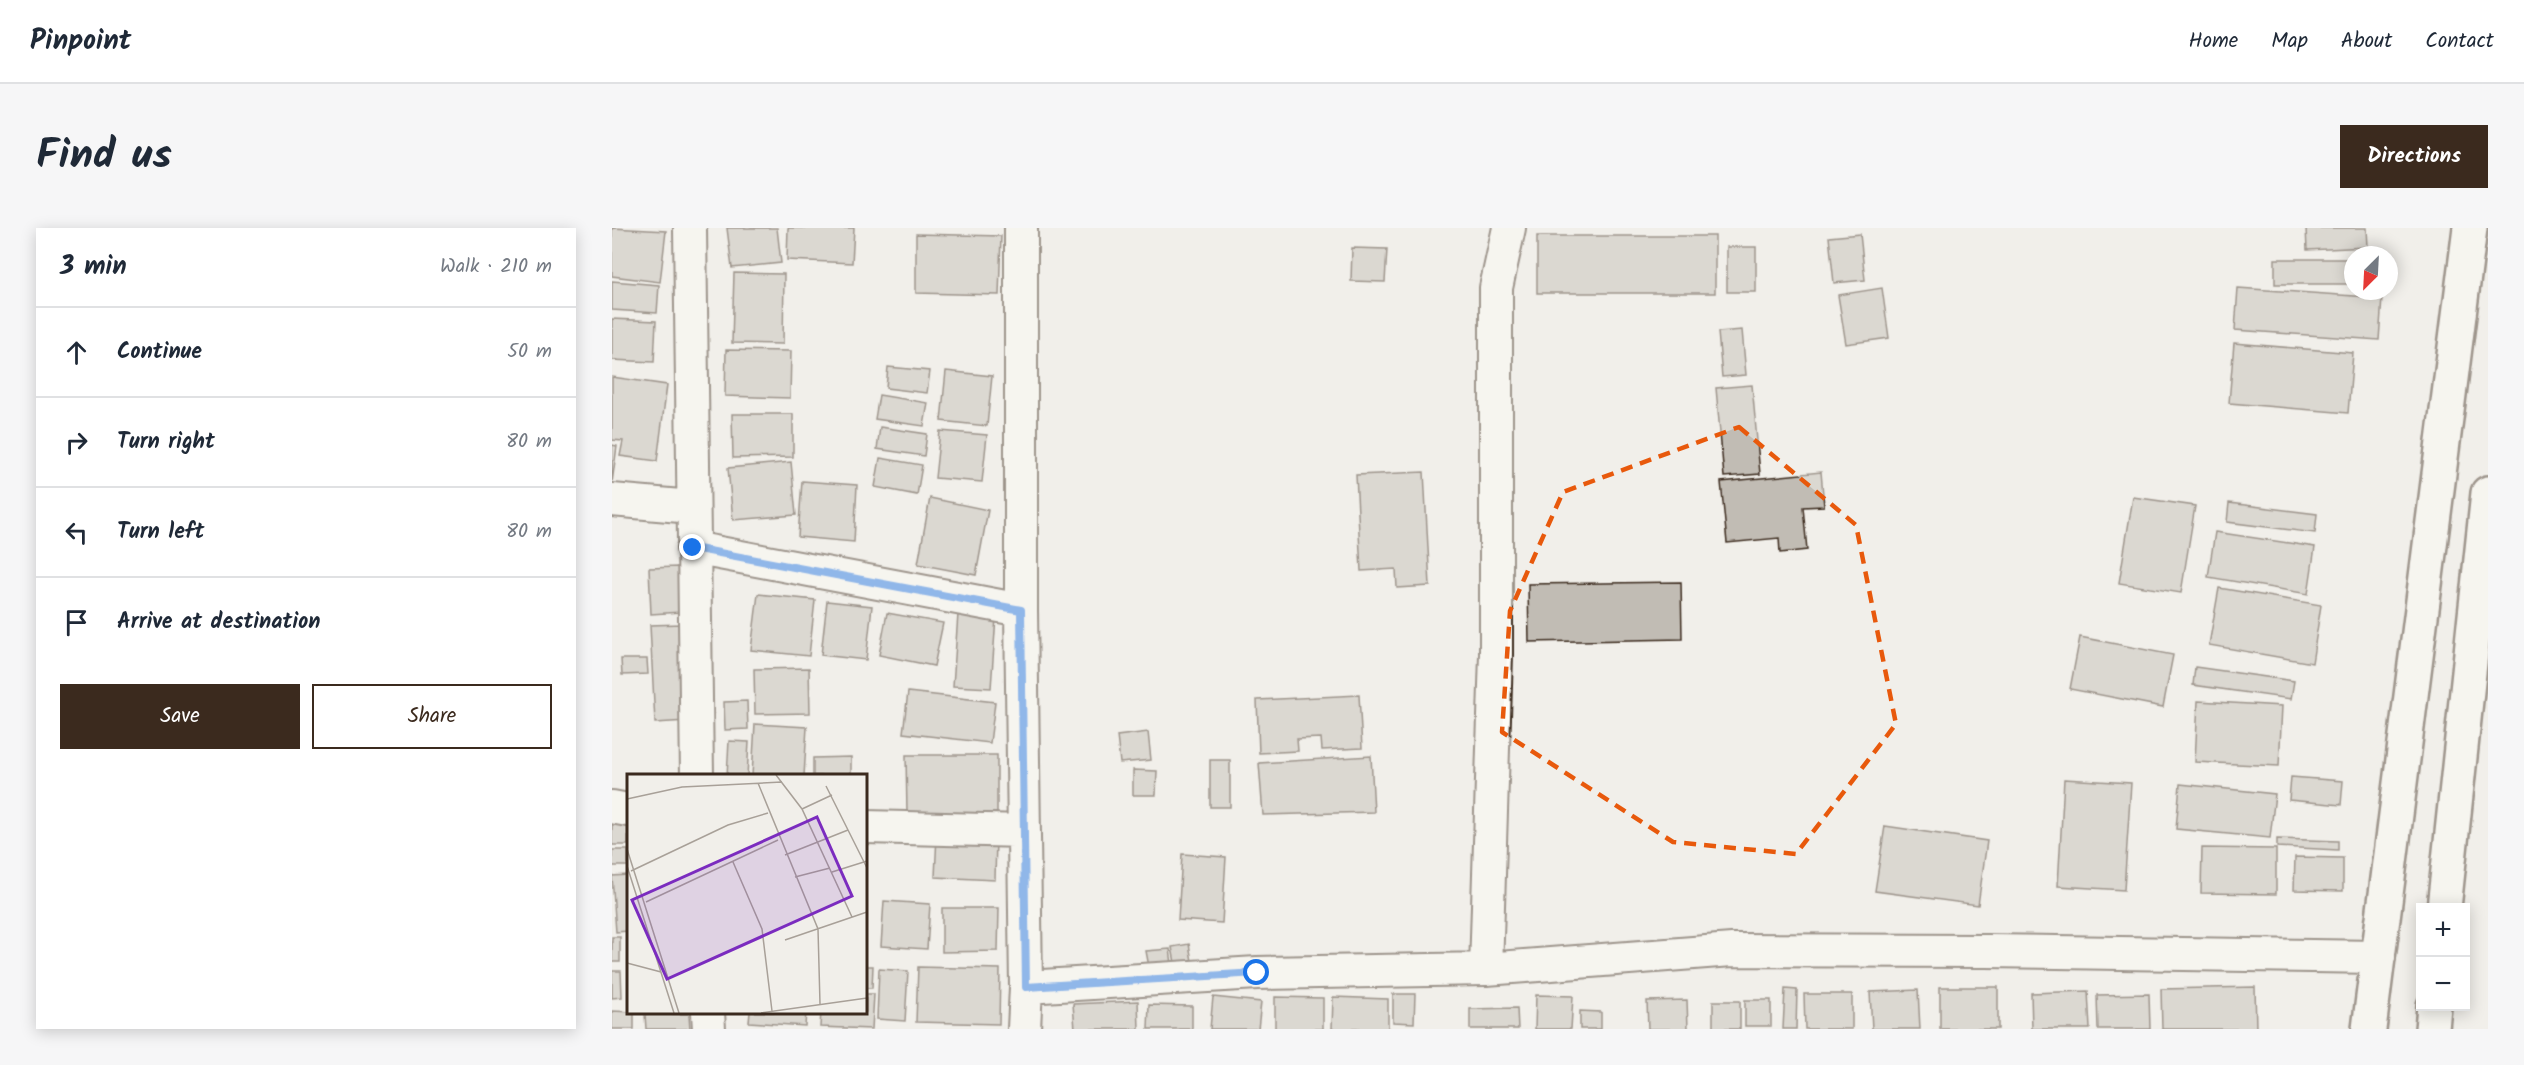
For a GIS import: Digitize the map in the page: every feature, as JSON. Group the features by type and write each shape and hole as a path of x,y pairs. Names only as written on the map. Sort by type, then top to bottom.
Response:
{"main road":[{"path":"2369,1029 2470,228"},
{"path":"2445,903 2488,493"},
{"path":"2432,1029 2434,1011"}],"street":[{"path":"690,228 697,774"},
{"path":"1021,228 1021,610 1026,987 1024,1029"},
{"path":"1486,969 1496,654 1496,288 1509,228"},
{"path":"612,501 693,507"},
{"path":"693,548 1021,610"},
{"path":"612,807 627,810"},
{"path":"867,827 1024,831"},
{"path":"1026,987 1257,973 1486,969 1732,950 2379,957"},
{"path":"708,1014 709,1029"}],"highlighted area":[{"path":"1739,427 1856,525 1896,724 1796,854 1673,842 1502,732 1510,611 1563,492"}],"building":[{"path":"612,228 666,231 660,282 612,276"},
{"path":"727,228 777,228 781,263 732,268"},
{"path":"788,228 854,228 852,263 787,260"},
{"path":"2306,228 2367,228 2368,246 2307,250"},
{"path":"916,234 1001,236 999,295 916,293"},
{"path":"1860,234 1865,280 1834,283 1829,237"},
{"path":"1537,236 1715,236 1715,293 1537,293"},
{"path":"1727,247 1756,247 1756,292 1727,292"},
{"path":"1352,248 1387,249 1385,282 1351,281"},
{"path":"2275,259 2344,259 2344,284 2275,284"},
{"path":"734,273 784,274 783,344 732,343"},
{"path":"612,281 659,285 657,313 612,310"},
{"path":"1882,288 1889,338 1846,344 1838,295"},
{"path":"2238,288 2344,295 2344,300 2382,300 2379,340 2235,330"},
{"path":"612,319 656,321 654,362 612,360"},
{"path":"1742,330 1746,375 1722,377 1718,332"},
{"path":"2234,343 2353,353 2348,413 2229,403"},
{"path":"726,350 791,351 790,398 725,396"},
{"path":"888,367 930,371 927,393 886,388"},
{"path":"946,371 992,376 987,426 941,421"},
{"path":"612,377 667,385 657,461 620,456 623,441 612,440"},
{"path":"1752,385 1760,474 1724,477 1716,388"},
{"path":"879,395 928,403 924,426 875,419"},
{"path":"732,414 793,414 793,457 733,458"},
{"path":"880,427 927,434 924,456 877,449"},
{"path":"940,431 987,435 982,482 935,478"},
{"path":"612,445 617,446 612,483"},
{"path":"880,458 922,465 917,495 875,487"},
{"path":"791,462 796,515 733,520 728,468"},
{"path":"1424,472 1430,586 1397,588 1396,569 1361,571 1356,475"},
{"path":"1821,472 1824,506 1803,507 1807,550 1780,553 1779,538 1727,543 1721,482"},
{"path":"802,481 857,485 854,542 798,537"},
{"path":"2133,497 2195,506 2181,593 2119,583"},
{"path":"930,498 988,510 976,575 918,564"},
{"path":"2229,503 2317,514 2315,533 2227,522"},
{"path":"2215,532 2315,547 2308,594 2208,577"},
{"path":"678,567 681,612 651,614 649,568"},
{"path":"1681,582 1682,639 1529,642 1528,584"},
{"path":"2219,588 2321,605 2312,663 2209,645"},
{"path":"758,594 815,600 809,656 751,650"},
{"path":"827,601 872,606 866,660 821,655"},
{"path":"887,613 943,623 934,666 879,655"},
{"path":"958,614 996,617 991,688 953,686"},
{"path":"682,624 687,721 655,723 650,625"},
{"path":"2080,637 2173,655 2163,707 2070,689"},
{"path":"621,659 647,659 648,674 622,675"},
{"path":"2195,667 2294,681 2291,699 2193,685"},
{"path":"809,668 810,713 755,714 754,669"},
{"path":"908,692 995,702 990,743 903,733"},
{"path":"1359,695 1362,748 1322,750 1321,738 1297,739 1298,751 1259,753 1257,700"},
{"path":"747,701 748,729 725,730 724,702"},
{"path":"2198,701 2282,706 2279,766 2195,762"},
{"path":"755,724 807,727 804,774 752,774"},
{"path":"1148,732 1151,760 1120,763 1117,736"},
{"path":"729,741 749,742 747,774 727,774"},
{"path":"906,755 997,755 997,813 907,813"},
{"path":"1371,756 1374,812 1263,815 1259,763"},
{"path":"851,757 851,774 813,774 813,758"},
{"path":"1210,760 1230,760 1230,807 1210,807"},
{"path":"1133,770 1157,771 1156,795 1133,795"},
{"path":"2291,777 2343,781 2341,805 2289,800"},
{"path":"2064,779 2131,783 2124,890 2058,886"},
{"path":"2180,784 2275,794 2270,838 2176,829"},
{"path":"612,822 627,822 627,845 612,845"},
{"path":"1885,826 1987,841 1978,905 1875,891"},
{"path":"937,835 996,838 995,880 935,877"},
{"path":"2277,839 2338,841 2338,850 2277,847"},
{"path":"2202,848 2276,849 2276,894 2201,893"},
{"path":"612,850 627,850 627,866 612,866"},
{"path":"1182,854 1226,857 1222,923 1178,920"},
{"path":"2295,857 2343,858 2343,891 2294,890"},
{"path":"627,875 627,931 616,932 612,876"},
{"path":"884,901 930,904 927,949 881,946"},
{"path":"942,908 999,908 998,951 942,952"},
{"path":"612,937 620,937 620,962 612,962"},
{"path":"1189,944 1192,961 1175,963 1172,947"},
{"path":"1170,949 1172,964 1149,967 1146,951"},
{"path":"867,966 873,966 872,988 867,988"},
{"path":"918,967 1000,969 999,1024 916,1022"},
{"path":"879,969 908,971 905,1021 877,1019"},
{"path":"612,971 621,971 622,997 612,998"},
{"path":"1940,987 1998,987 1998,1029 1940,1029"},
{"path":"2255,987 2256,1029 2162,1029 2161,989"},
{"path":"1785,989 1797,990 1796,1029 1783,1029"},
{"path":"1918,990 1920,1029 1872,1029 1870,992"},
{"path":"2088,991 2090,1029 2032,1029 2031,993"},
{"path":"867,994 874,994 872,1029 820,1027 821,1014 867,1014"},
{"path":"1393,994 1415,994 1414,1023 1393,1022"},
{"path":"1804,994 1852,994 1852,1029 1805,1029"},
{"path":"2149,994 2150,1029 2098,1029 2097,995"},
{"path":"1536,995 1573,996 1571,1029 1535,1029"},
{"path":"1213,997 1261,1002 1258,1029 1210,1029"},
{"path":"1275,997 1323,998 1323,1029 1275,1029"},
{"path":"1333,997 1388,999 1388,1029 1332,1029"},
{"path":"1687,1000 1688,1029 1648,1029 1647,1001"},
{"path":"1745,1000 1771,1000 1771,1026 1745,1026"},
{"path":"1138,1001 1139,1029 1075,1029 1073,1004"},
{"path":"1713,1001 1740,1001 1740,1029 1713,1029"},
{"path":"1149,1005 1192,1006 1192,1029 1148,1029"},
{"path":"1517,1008 1518,1029 1470,1029 1470,1009"},
{"path":"612,1011 634,1014 634,1029 612,1029"},
{"path":"1580,1011 1601,1012 1601,1029 1580,1029"},
{"path":"645,1014 689,1014 690,1029 646,1029"},
{"path":"750,1014 806,1014 805,1026 749,1022"}],"route":[{"path":"693,548 1021,610 1026,987 1257,973"}]}
